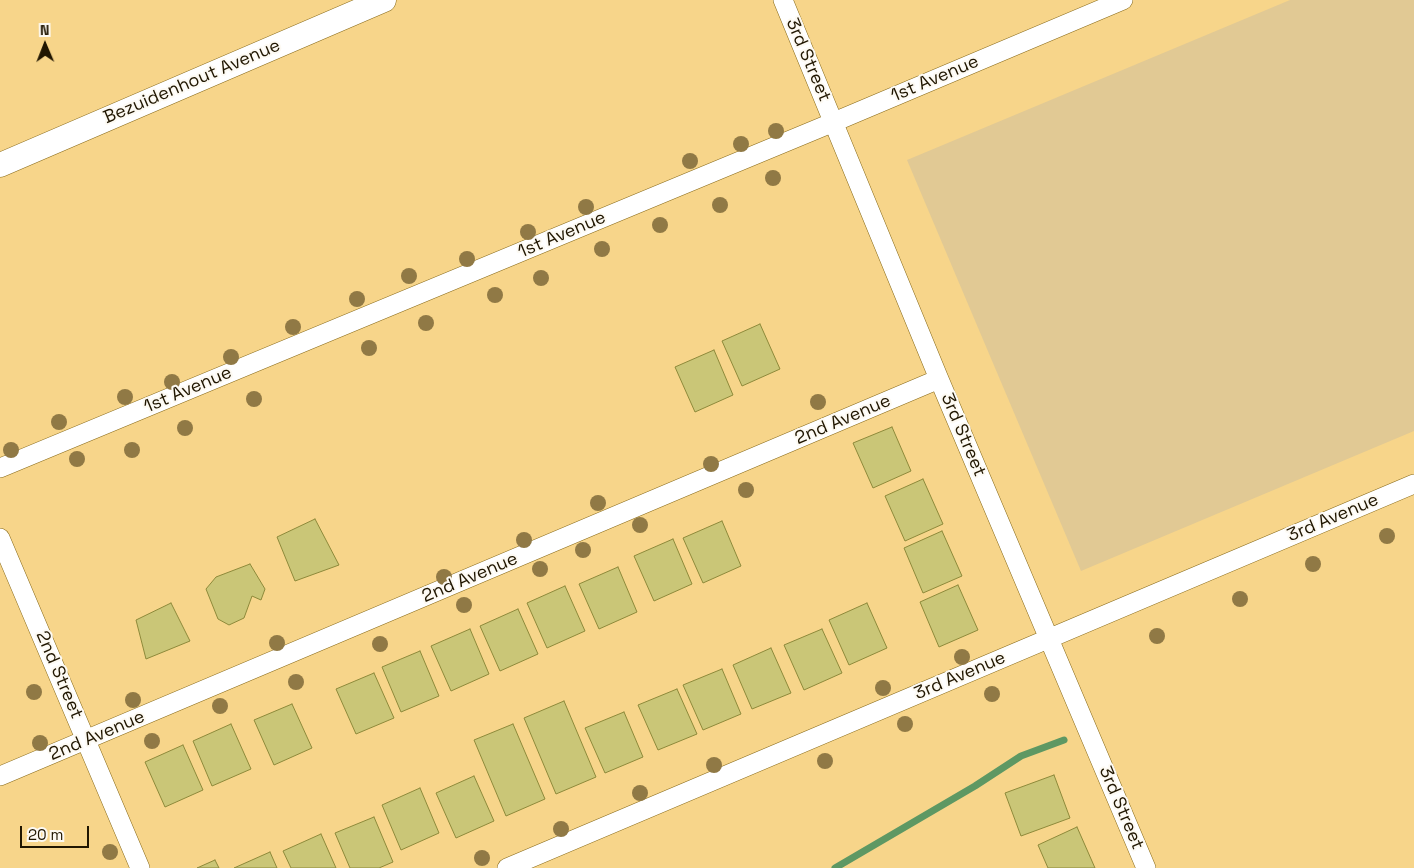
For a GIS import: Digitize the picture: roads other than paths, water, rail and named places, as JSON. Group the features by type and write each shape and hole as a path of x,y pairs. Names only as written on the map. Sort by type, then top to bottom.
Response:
{"street":[{"name":"Bezuidenhout Avenue","path":"0,165 384,0"},
{"name":"3rd Street","path":"783,0 939,379 1146,868"},
{"name":"1st Avenue","path":"0,468 834,122 1122,0"},
{"name":"2nd Avenue","path":"0,776 939,379"},
{"name":"3rd Avenue","path":"507,868 1414,484"},
{"name":"2nd Street","path":"0,538 140,868"}],"waterway":[{"path":"835,868 975,786 1021,756 1064,740"}]}
